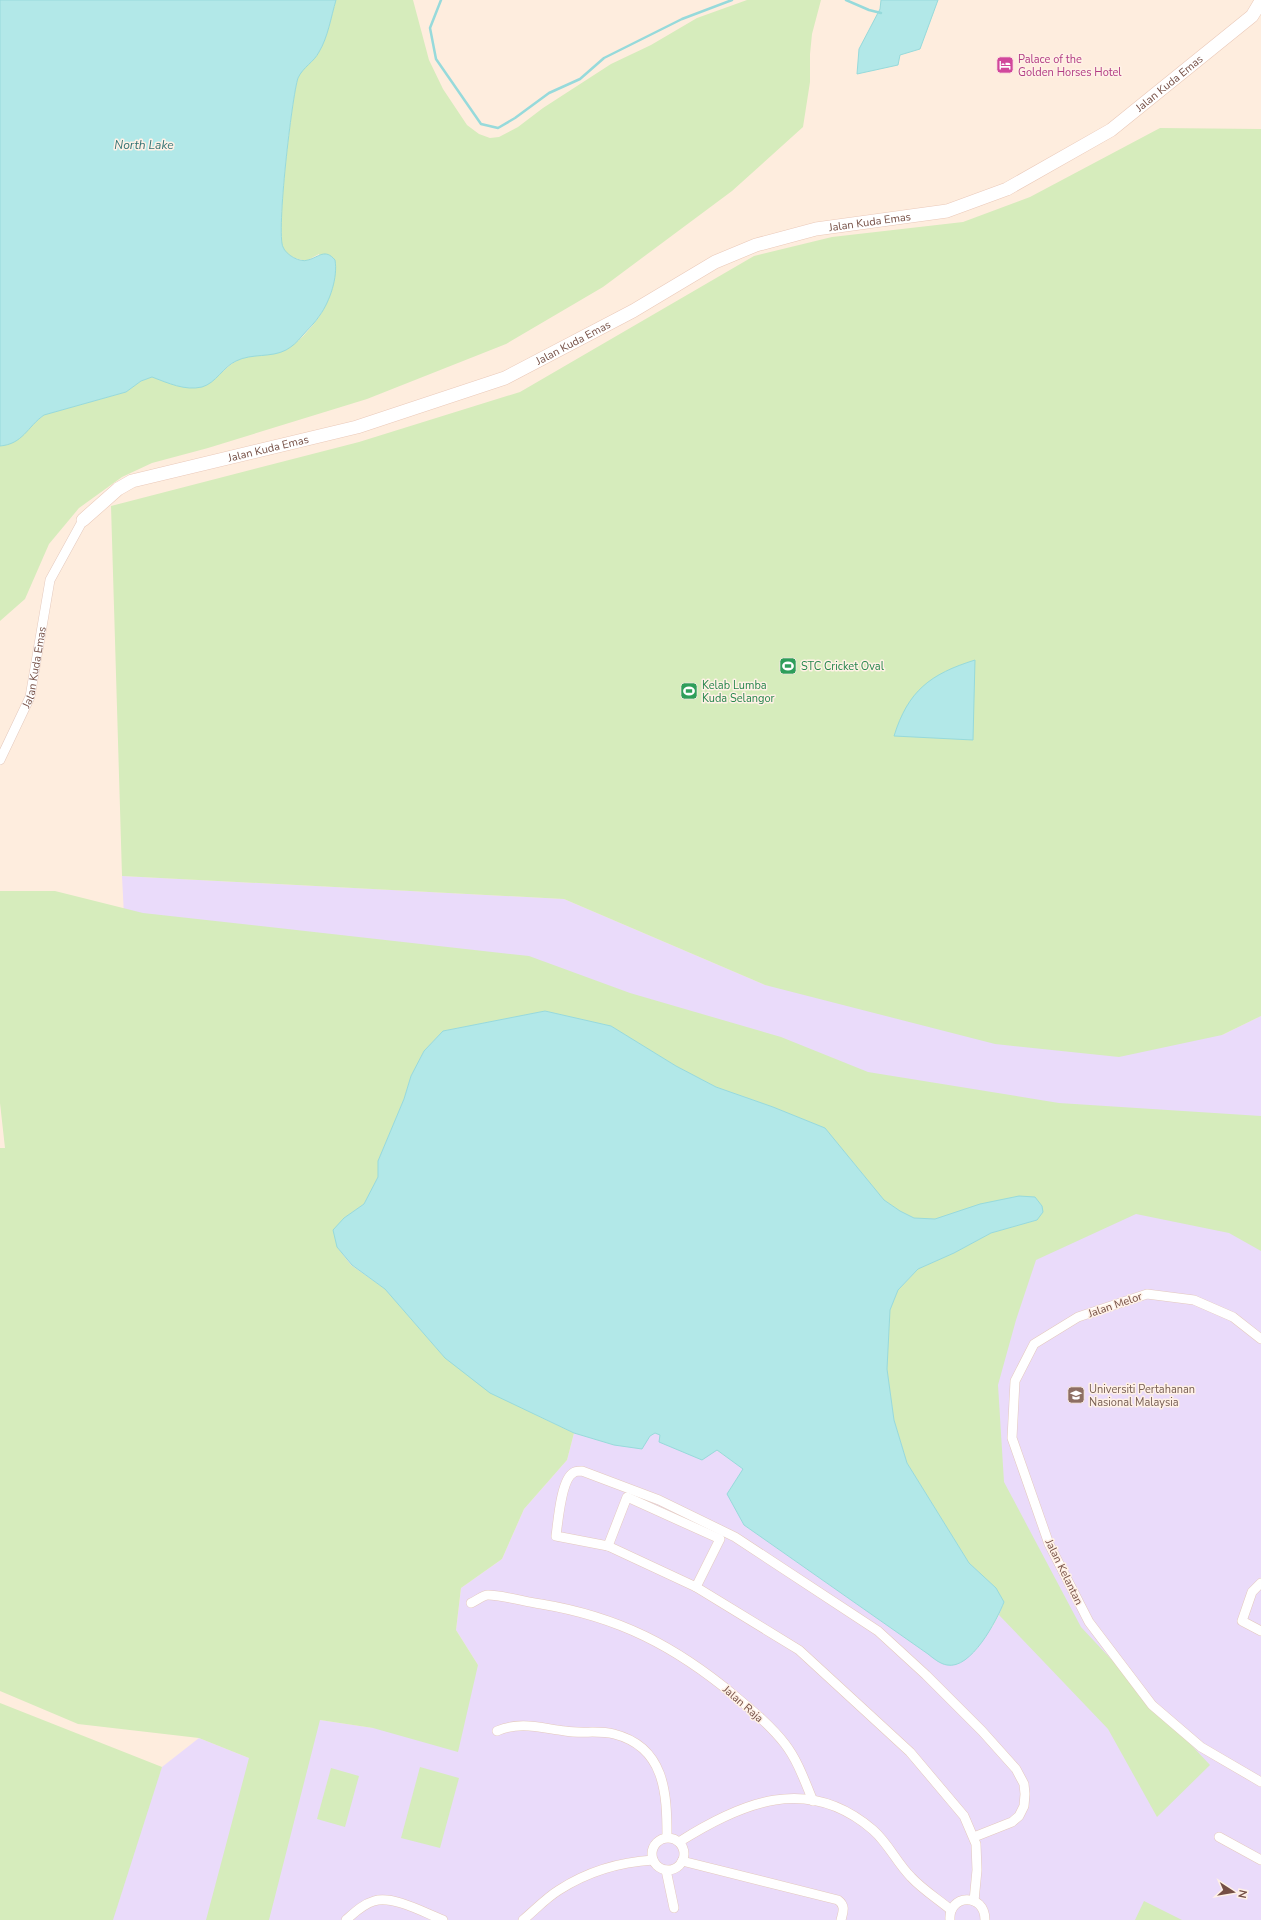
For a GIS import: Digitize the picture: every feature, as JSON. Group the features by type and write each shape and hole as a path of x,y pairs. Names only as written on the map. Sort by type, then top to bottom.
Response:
{"street":[{"name":"Jalan Kuda Emas","path":"0,760 30,697 50,580 83,520 118,489 132,481 357,427 505,378 633,310 715,262 756,245 816,229 947,211 1007,190 1110,130 1252,16 1261,1"},
{"name":"Jalan Melor","path":"1078,1317 1147,1294 1194,1300 1232,1317 1261,1339"},
{"name":"Jalan Kelantan","path":"1078,1317 1034,1344 1015,1381 1012,1438 1049,1544 1089,1622 1152,1705 1201,1747 1261,1782"},
{"path":"974,1837 1012,1822 1019,1816 1024,1806 1024,1784 1016,1769 982,1731 878,1631 735,1537 660,1500 582,1471 573,1472 567,1480 560,1507 556,1536 608,1546 696,1587 799,1650 910,1752 964,1816 974,1837 978,1857 974,1901"},
{"path":"608,1546 627,1497 720,1539 696,1587"},
{"path":"1261,1583 1252,1592 1242,1620 1261,1631"},
{"name":"Jalan Raja","path":"472,1603 486,1595 563,1608 602,1618 647,1636 680,1655 707,1672 760,1717 785,1744 795,1759 813,1801"},
{"path":"497,1731 508,1727 527,1725 567,1732 613,1734 633,1741 646,1750 655,1763 667,1806 667,1837"},
{"path":"678,1842 699,1829 744,1807 775,1799 794,1798 813,1801 839,1808 854,1815 875,1831 911,1877 952,1910"},
{"path":"667,1837 678,1842 683,1851 682,1861 678,1866 666,1870 656,1865 652,1855 655,1844 658,1840 667,1837"},
{"path":"1219,1837 1261,1860"},
{"path":"523,1920 558,1890 579,1878 632,1861 653,1860"},
{"path":"682,1861 838,1900 844,1908 841,1920"},
{"path":"666,1870 674,1908"},
{"path":"346,1920 358,1909 375,1900 394,1901 442,1920"},
{"path":"950,1920 952,1910 959,1902 969,1900 974,1901 982,1908 984,1920"}],"shaded area":[{"name":"Universiti Pertahanan Nasional Malaysia","path":"122,876 564,899 765,985 1222,1035 1261,1016 1261,1920 103,1920 162,1767 199,1738 249,1758 320,1720 373,1728 478,1665 456,1630 461,1588 502,1559 524,1509 567,1460 574,1433 614,1445 650,1436 654,1433 716,1450 744,1469 744,1525 928,1654 946,1665 975,1651 999,1615 937,1512 140,1234"}],"green space":[{"path":"336,0 413,0 429,60 443,89 467,125 479,134 490,138 499,137 518,127 543,108 611,64 651,45 697,18 747,0 821,0 812,34 810,82 803,127 732,191 603,287 506,344 367,399 208,448 152,463 122,477 79,508 49,544 25,599 0,621 0,446 14,442 44,415 126,392 141,381 152,377 179,386 195,387 202,385 211,381 238,360 246,357 288,349 304,335 321,314 333,285 319,254 306,261 287,254 283,248 281,238 283,194 295,90 298,78 302,71 317,56 322,46"},
{"name":"Kelab Lumba Kuda Selangor","path":"1160,128 1261,129 1261,1016 1222,1035 1119,1057 995,1044 765,985 564,899 122,876 111,506 359,442 520,392 754,256 832,237 963,222 1030,197"},
{"path":"0,891 55,891 143,913 529,956 630,993 781,1037 868,1072 1059,1103 1261,1116 1261,1251 1229,1233 1136,1214 1036,1260 1016,1320 998,1385 1004,1482 1081,1627 1210,1765 1157,1817 1108,1729 999,1615 1004,1602 996,1588 969,1563 907,1463 894,1420 887,1369 890,1310 898,1290 918,1269 954,1253 991,1233 1037,1220 980,1204 935,1219 914,1218 900,1211 884,1200 825,1128 773,1107 716,1087 676,1066 611,1026 545,1011 443,1031 424,1051 411,1076 404,1099 378,1161 378,1177 364,1204 344,1218 337,1247 351,1265 385,1289 445,1358 538,1416 574,1433 567,1460 524,1509 502,1559 461,1588 456,1630 478,1665 458,1752 373,1728 320,1720 269,1920 206,1920 249,1758 199,1738 78,1724 0,1691 0,1148 5,1148 0,1103"},
{"path":"0,1703 162,1767 113,1920 0,1920"},
{"path":"420,1767 459,1778 440,1848 401,1838"},
{"path":"331,1768 359,1776 345,1827 317,1819"},
{"path":"1144,1901 1182,1920 1135,1920"}],"water":[{"name":"North Lake","path":"0,0 336,0 322,46 317,56 298,78 295,90 283,192 281,236 283,247 287,253 297,259 305,261 325,254 331,256 335,260 336,267 330,296 324,309 316,321 295,344 286,350 274,354 248,357 236,361 211,382 202,387 183,387 152,377 141,381 126,392 44,415 20,438 8,445 0,446"},
{"path":"881,0 938,0 920,49 900,55 898,65 857,74 859,49 880,9"},
{"path":"975,660 973,740 894,736 906,707 923,686 945,671"},
{"path":"545,1011 611,1026 676,1066 716,1087 773,1107 825,1128 884,1200 900,1211 914,1218 935,1219 980,1204 1019,1196 1035,1197 1042,1206 1043,1212 1037,1220 991,1233 954,1253 918,1269 898,1290 890,1310 887,1369 894,1420 907,1463 969,1563 996,1588 1004,1602 996,1620 982,1642 965,1660 956,1664 947,1665 937,1661 744,1525 727,1494 743,1469 717,1450 702,1460 659,1442 660,1435 655,1433 650,1436 642,1449 614,1445 574,1433 490,1393 445,1358 385,1289 352,1265 337,1247 333,1230 344,1218 364,1204 378,1177 378,1161 404,1099 411,1076 424,1051 443,1031"}],"waterway":[{"path":"441,0 430,28 436,59 481,124 498,128 515,118 549,93 580,79 604,58 682,19 732,0"},
{"path":"846,0 869,10 881,13"}],"place":[{"name":"Palace of the Golden Horses Hotel","path":"1005,65"},
{"name":"STC Cricket Oval","path":"788,666"},
{"name":"Kelab Lumba Kuda Selangor","path":"689,691"},
{"name":"Universiti Pertahanan Nasional Malaysia","path":"1076,1395"}]}
